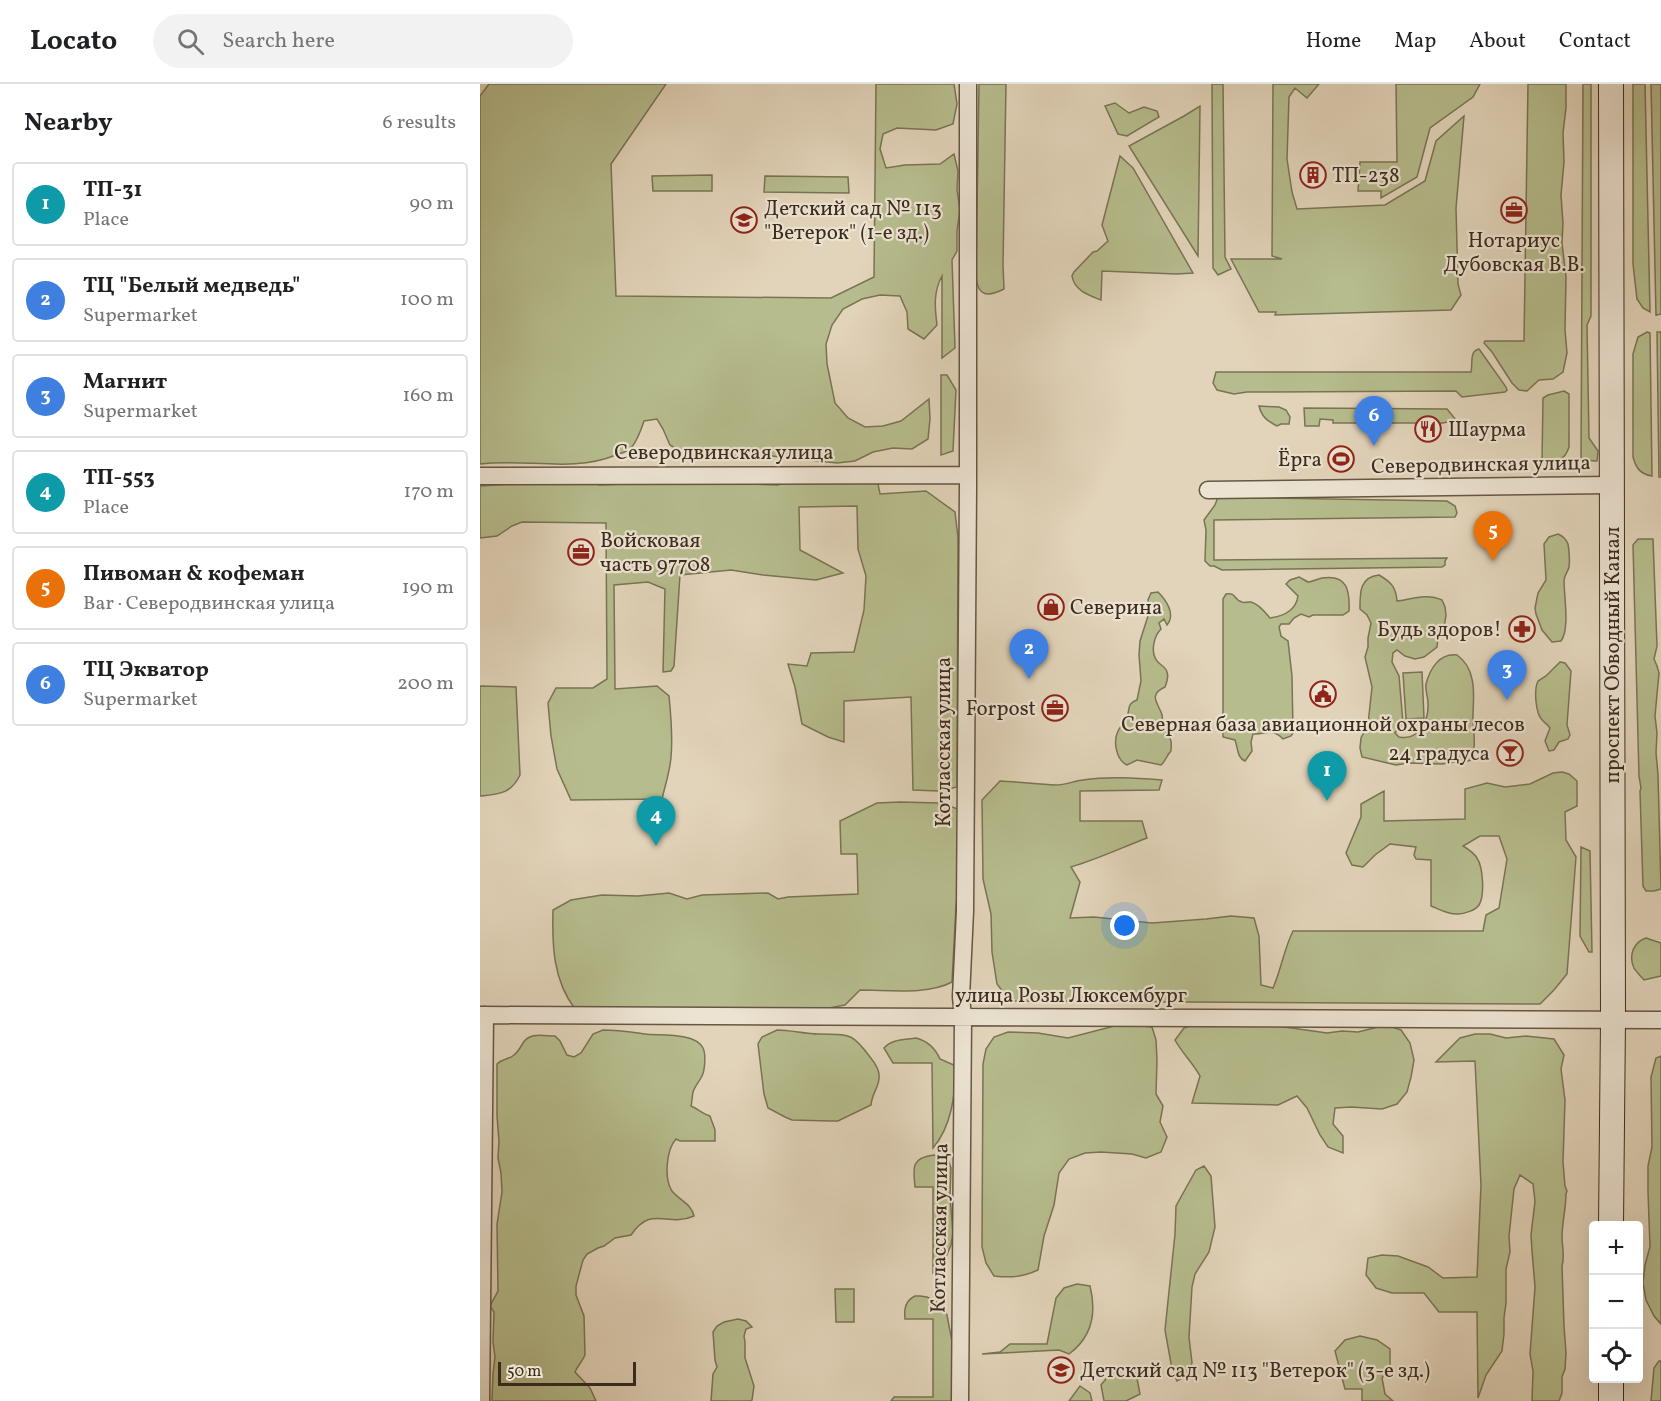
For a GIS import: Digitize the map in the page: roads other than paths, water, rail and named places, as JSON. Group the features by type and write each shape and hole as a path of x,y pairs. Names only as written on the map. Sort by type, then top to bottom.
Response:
{"main road":[{"name":"проспект Обводный Канал","path":"1611,84 1613,1020 1611,1221"},
{"path":"1611,1383 1611,1401"}],"street":[{"name":"Котласская улица","path":"960,1401 963,1017 961,997 965,912 968,475 968,84"},
{"name":"Северодвинская улица","path":"480,476 968,475"},
{"name":"Северодвинская улица","path":"1208,490 1611,485"},
{"name":"улица Розы Люксембург","path":"483,1015 1661,1020"},
{"path":"481,1401 483,1015"}],"place":[{"name":"ТП-238","path":"1313,175"},
{"name":"Нотариус Дубовская В.В.","path":"1514,210"},
{"name":"Детский сад № 113 \"Ветерок\" (1-е зд.)","path":"744,220"},
{"name":"Шаурма","path":"1428,429"},
{"name":"ТЦ Экватор","path":"1374,446"},
{"name":"Ёрга","path":"1341,459"},
{"name":"Войсковая часть 97708","path":"581,552"},
{"name":"Пивоман & кофеман","path":"1493,561"},
{"name":"Северина","path":"1051,607"},
{"name":"Будь здоров!","path":"1522,629"},
{"name":"ТЦ \"Белый медведь\"","path":"1029,679"},
{"name":"Северная база авиационной охраны лесов","path":"1323,694"},
{"name":"Магнит","path":"1507,700"},
{"name":"Forpost","path":"1055,708"},
{"name":"24 градуса","path":"1510,753"},
{"name":"ТП-31","path":"1327,801"},
{"name":"ТП-553","path":"656,846"},
{"name":"Детский сад № 113 \"Ветерок\" (3-е зд.)","path":"1061,1370"}]}
